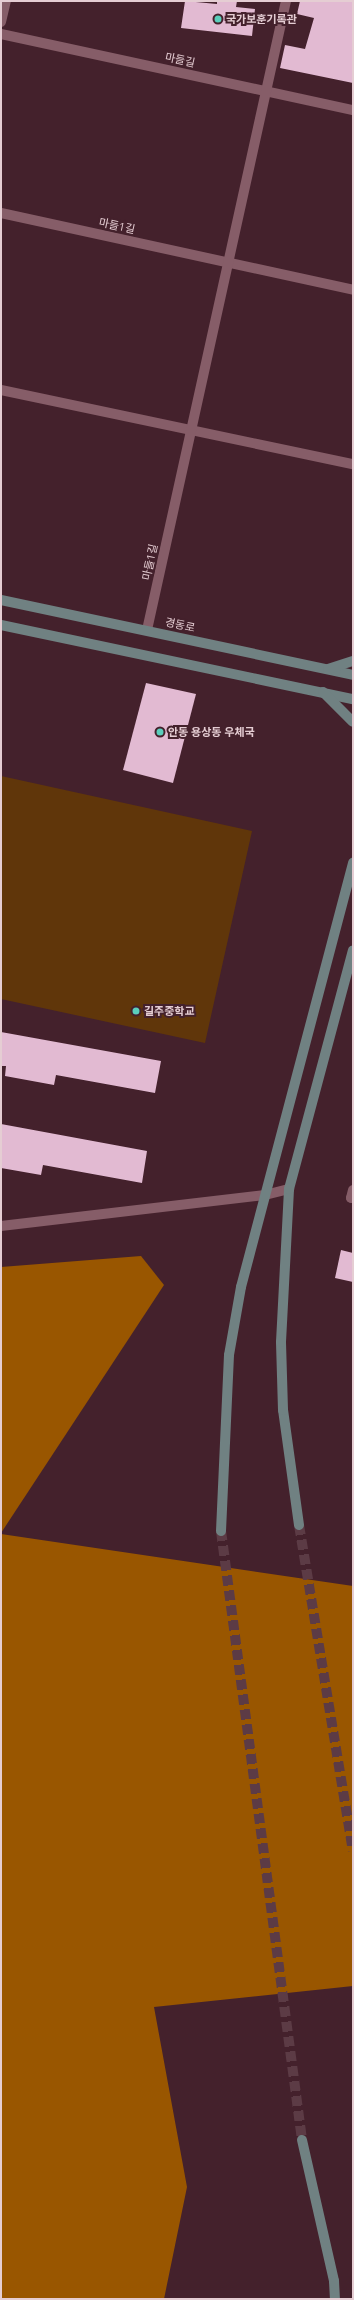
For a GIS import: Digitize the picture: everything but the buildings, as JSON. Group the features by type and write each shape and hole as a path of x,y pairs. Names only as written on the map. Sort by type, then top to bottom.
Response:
{"street":[{"path":"1,22 6,1"},
{"name":"마들1길","path":"147,630 286,1"},
{"name":"마들길","path":"1,34 353,110"},
{"name":"마들1길","path":"1,213 353,290"},
{"path":"1,390 353,464"},
{"name":"경동로","path":"1,600 353,675"},
{"path":"1,625 353,699"},
{"path":"327,669 353,661"},
{"path":"323,692 353,722"},
{"path":"221,1531 229,1355 241,1287 353,863"},
{"path":"299,1525 283,1410 281,1349 289,1189 353,950"},
{"path":"1,1226 265,1195 289,1189"},
{"path":"353,1190 353,1198"},
{"path":"302,2140 334,2281 335,2299"}],"shaded area":[{"path":"1,776 252,831 205,1043 1,999"},
{"path":"141,1256 164,1285 1,1533 1,1267"},
{"path":"1,1534 353,1586 353,1986 154,2007 187,2187 164,2299 1,2299"}],"tunnel":[{"path":"299,1525 353,1851"},
{"path":"221,1531 302,2140"}],"place":[{"name":"국가보훈기록관","path":"218,19"},
{"name":"안동 용상동 우체국","path":"160,732"},
{"name":"길주중학교","path":"136,1011"}]}
